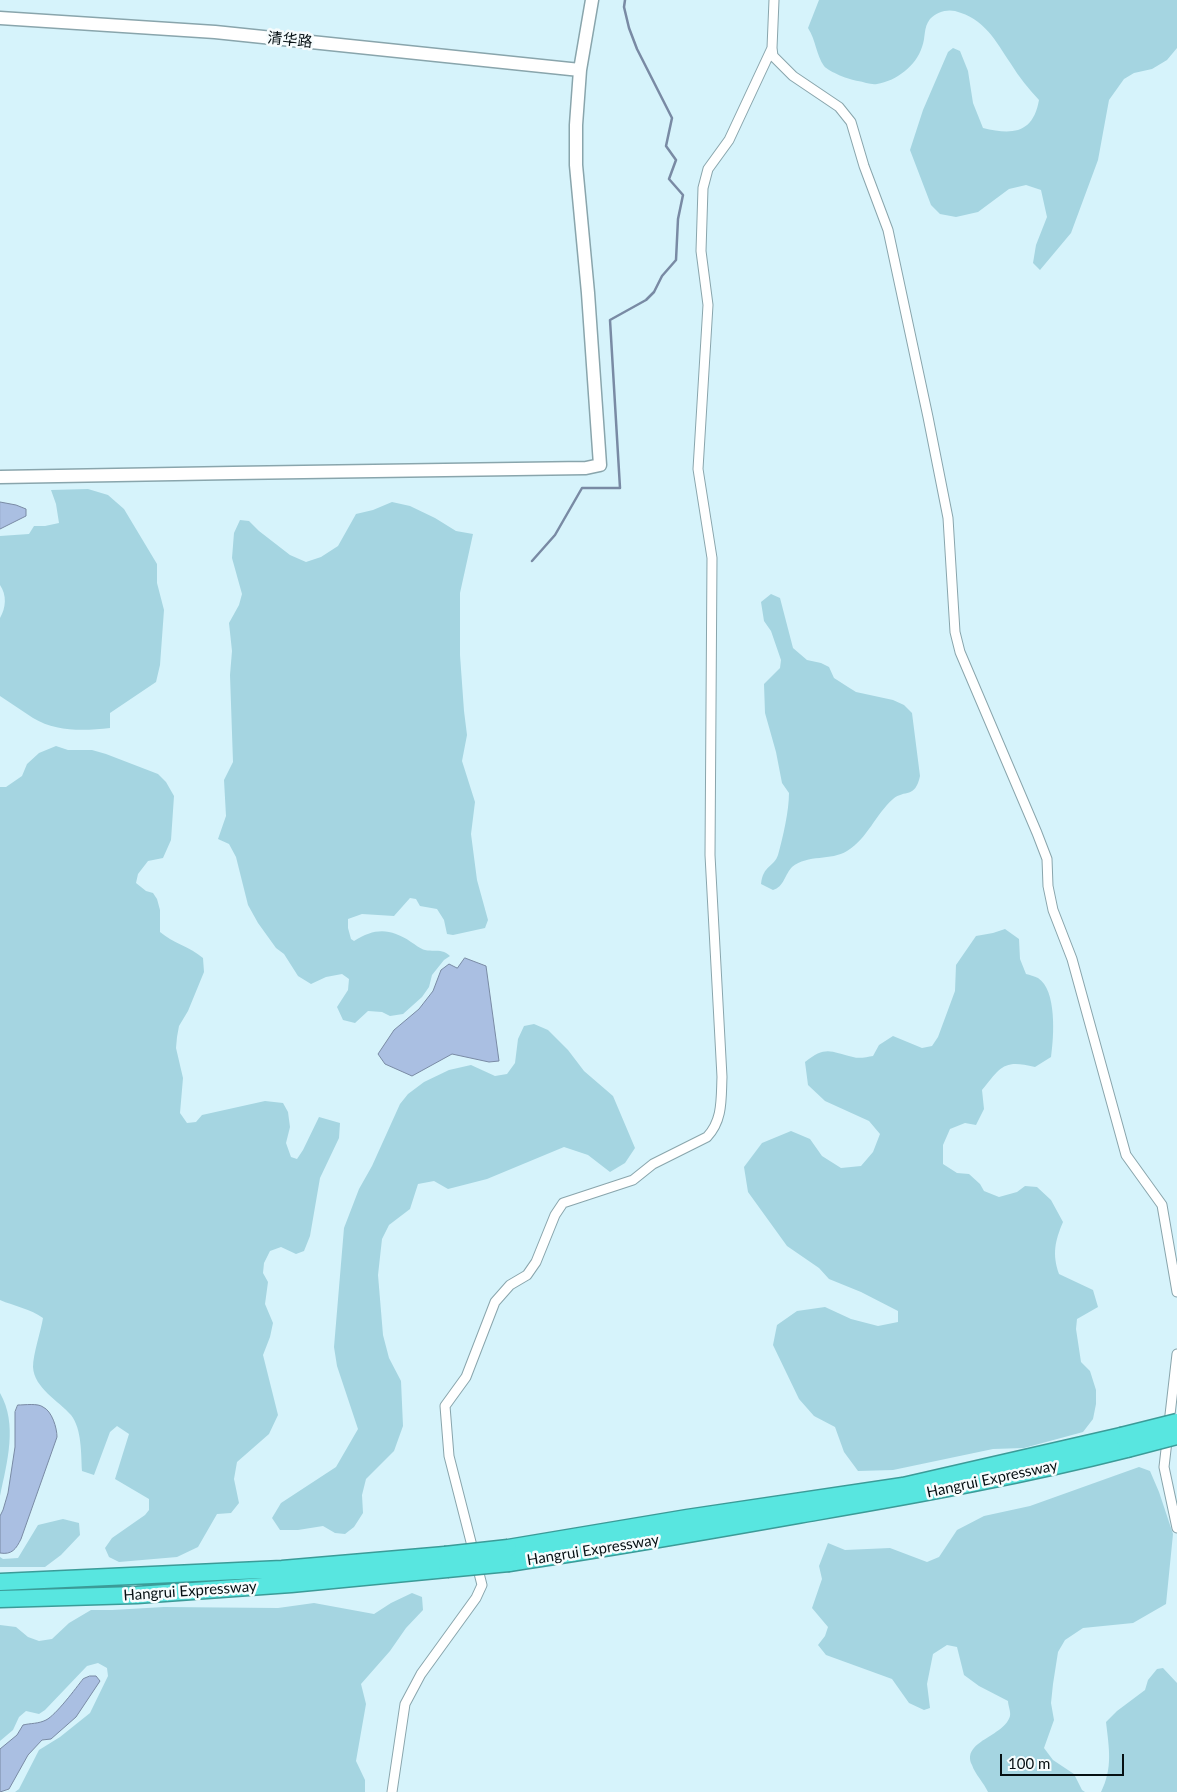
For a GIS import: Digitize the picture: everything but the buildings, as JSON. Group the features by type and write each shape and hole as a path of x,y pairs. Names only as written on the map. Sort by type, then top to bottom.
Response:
{"highway":[{"name":"Hangrui Expressway","path":"1124,1442 1177,1422"},
{"name":"Hangrui Expressway","path":"0,1599 136,1595 291,1584 509,1555 687,1518 903,1486 1124,1442 1177,1436"},
{"name":"Hangrui Expressway","path":"0,1582 446,1562"}],"street":[{"path":"0,478 233,472 586,468 600,465 588,293 576,165 576,125 580,70 592,0"},
{"path":"774,0 773,56 793,76 839,107 852,122 864,166 888,230 927,408 948,518 955,632 960,652 1047,859 1048,886 1054,910 1072,959 1126,1155 1162,1205 1177,1292"},
{"name":"清华路","path":"0,18 215,32 580,70"},
{"path":"392,1792 405,1704 421,1674 476,1598 482,1585 449,1456 445,1411 447,1403 466,1376 495,1302 510,1285 527,1275 536,1262 555,1216 563,1202 633,1180 653,1164 707,1137 713,1131 719,1119 722,1077 710,855 712,558 698,469 708,305 701,252 703,188 708,169 729,140 772,48"},
{"path":"1177,1354 1164,1467 1177,1528"}],"shaded area":[{"path":"819,0 1177,0 1177,48 1167,60 1152,69 1134,73 1124,79 1109,100 1098,160 1071,233 1040,270 1033,263 1036,245 1047,217 1041,190 1026,185 1009,189 978,212 956,217 940,214 931,205 910,150 923,110 948,52 953,48 960,51 968,71 973,103 983,128 1012,131 1026,126 1032,120 1039,100 1020,78 988,32 974,19 955,11 938,13 928,22 922,47 910,66 891,80 870,84 835,73 821,62 808,28"},
{"path":"88,489 108,495 124,509 157,564 157,583 164,610 160,665 156,682 110,713 110,728 90,730 61,728 42,723 0,696 0,618 5,602 4,593 0,585 0,536 29,534 34,526 59,523 56,504 51,490"},
{"path":"0,502 26,509 26,516 0,529"},
{"path":"392,502 410,506 456,531 473,534 460,593 460,655 467,735 462,761 475,802 471,834 477,880 488,920 485,928 453,935 447,934 444,920 437,909 420,906 416,899 410,898 394,916 362,914 348,919 351,939 354,941 376,932 389,932 403,937 423,949 441,951 450,956 444,960 432,975 429,987 422,997 403,1014 390,1016 382,1012 368,1011 355,1023 343,1020 337,1007 348,990 349,979 342,974 326,977 311,984 298,976 284,954 276,948 258,923 248,905 236,857 229,844 218,839 226,816 224,780 233,762 230,675 232,651 229,623 239,605 242,594 232,558 234,533 240,520 249,521 290,555 306,562 321,557 338,546 356,514 373,510"},
{"path":"771,594 780,598 793,648 807,660 829,667 834,678 856,692 893,700 904,705 912,713 920,776 915,788 893,799 861,840 854,846 841,854 805,860 798,863 792,867 780,886 773,890 761,884 764,873 778,855 787,816 789,793 782,783 765,713 764,684 780,668 781,660 771,631 764,621 761,602"},
{"path":"56,746 68,750 92,750 158,774 166,782 174,796 171,840 163,858 148,861 138,874 136,883 146,891 153,893 157,899 160,910 160,932 203,958 204,972 188,1011 179,1026 177,1037 176,1048 183,1078 180,1113 187,1123 196,1122 202,1115 265,1101 283,1103 288,1112 290,1127 286,1143 291,1157 297,1159 319,1117 340,1123 339,1138 320,1178 310,1236 304,1251 296,1254 281,1247 270,1251 264,1263 263,1273 268,1282 265,1304 273,1323 263,1355 278,1415 269,1434 237,1462 234,1479 239,1503 231,1513 217,1514 198,1547 177,1557 119,1562 109,1557 105,1548 112,1538 145,1515 149,1510 149,1499 115,1479 129,1434 117,1426 110,1432 94,1475 82,1471 80,1442 75,1421 42,1388 34,1375 33,1362 43,1318 28,1310 0,1300 0,787 6,787 22,776 27,764 39,753"},
{"path":"1005,929 1019,939 1020,959 1026,974 1038,978 1044,984 1048,993 1053,1015 1051,1057 1035,1067 1016,1064 1004,1067 999,1071 982,1090 984,1109 976,1125 965,1123 950,1129 943,1145 943,1164 957,1173 969,1174 980,1184 984,1191 999,1197 1017,1192 1025,1186 1037,1187 1051,1200 1063,1222 1055,1248 1059,1274 1093,1290 1098,1307 1077,1319 1076,1329 1081,1362 1090,1371 1096,1390 1093,1419 1083,1432 1024,1448 993,1449 893,1470 858,1471 844,1452 835,1427 814,1416 799,1399 773,1345 777,1325 797,1311 825,1307 851,1319 878,1326 898,1322 898,1311 861,1292 829,1279 819,1268 787,1246 748,1192 744,1167 762,1143 791,1131 810,1139 822,1156 841,1168 861,1166 873,1152 880,1134 869,1121 825,1101 808,1085 805,1062 818,1053 829,1051 858,1058 873,1056 879,1045 893,1036 922,1048 932,1046 938,1037 955,991 956,965 976,936"},
{"path":"465,958 486,966 499,1061 489,1062 452,1054 412,1076 385,1064 378,1054 394,1030 419,1009 433,991 441,970 449,964 457,968"},
{"path":"534,1024 548,1030 568,1050 584,1071 613,1096 635,1148 625,1163 610,1172 588,1155 564,1147 487,1179 448,1189 434,1181 418,1184 410,1209 389,1225 382,1239 378,1275 383,1335 389,1358 401,1381 403,1426 394,1451 366,1479 362,1495 363,1513 354,1527 345,1534 335,1533 323,1526 298,1530 280,1530 272,1518 281,1503 336,1467 358,1429 337,1366 334,1347 344,1228 359,1189 372,1166 400,1104 408,1094 424,1082 449,1070 471,1065 495,1076 507,1074 515,1063 518,1039 524,1026"},
{"path":"0,1393 9,1418 10,1431 8,1457 0,1496"},
{"path":"18,1405 38,1405 46,1409 53,1420 57,1437 21,1539 13,1550 8,1553 0,1553 0,1516 8,1493 15,1447 15,1412"},
{"path":"1139,1467 1150,1471 1173,1534 1166,1604 1133,1623 1083,1628 1065,1640 1058,1652 1051,1703 1054,1720 1044,1748 1053,1760 1074,1774 1082,1790 1085,1792 988,1792 973,1768 970,1757 972,1750 978,1744 1006,1723 1010,1716 1008,1701 979,1686 964,1675 957,1647 947,1645 933,1654 927,1684 930,1708 924,1710 909,1703 892,1679 826,1655 818,1645 825,1636 828,1627 812,1608 822,1579 819,1566 828,1543 845,1550 890,1548 927,1562 939,1557 957,1530 984,1516 1030,1506"},
{"path":"63,1519 79,1523 80,1535 61,1555 45,1567 0,1567 0,1557 3,1559 18,1558 38,1525"},
{"path":"412,1593 422,1597 423,1610 361,1684 366,1704 356,1761 365,1780 365,1792 15,1792 19,1789 39,1750 60,1737 90,1713 108,1676 107,1668 98,1663 87,1666 45,1710 39,1714 26,1711 19,1717 13,1730 0,1741 0,1625 16,1627 28,1637 39,1641 52,1639 69,1623 91,1610 164,1607 278,1608 314,1603 374,1614"},
{"path":"1163,1668 1177,1683 1177,1792 1101,1792 1109,1766 1106,1722 1117,1711 1145,1690 1148,1680 1157,1669"},
{"path":"96,1676 100,1681 76,1717 51,1739 42,1740 28,1755 9,1789 0,1792 0,1749 17,1735 23,1725 46,1720 55,1713 83,1679"}],"waterway":[{"path":"532,561 555,535 582,488 620,488 610,320 646,300 654,292 662,276 676,260 678,219 683,195 669,179 676,160 666,146 672,118 637,49 629,28 624,7 625,0"}]}
